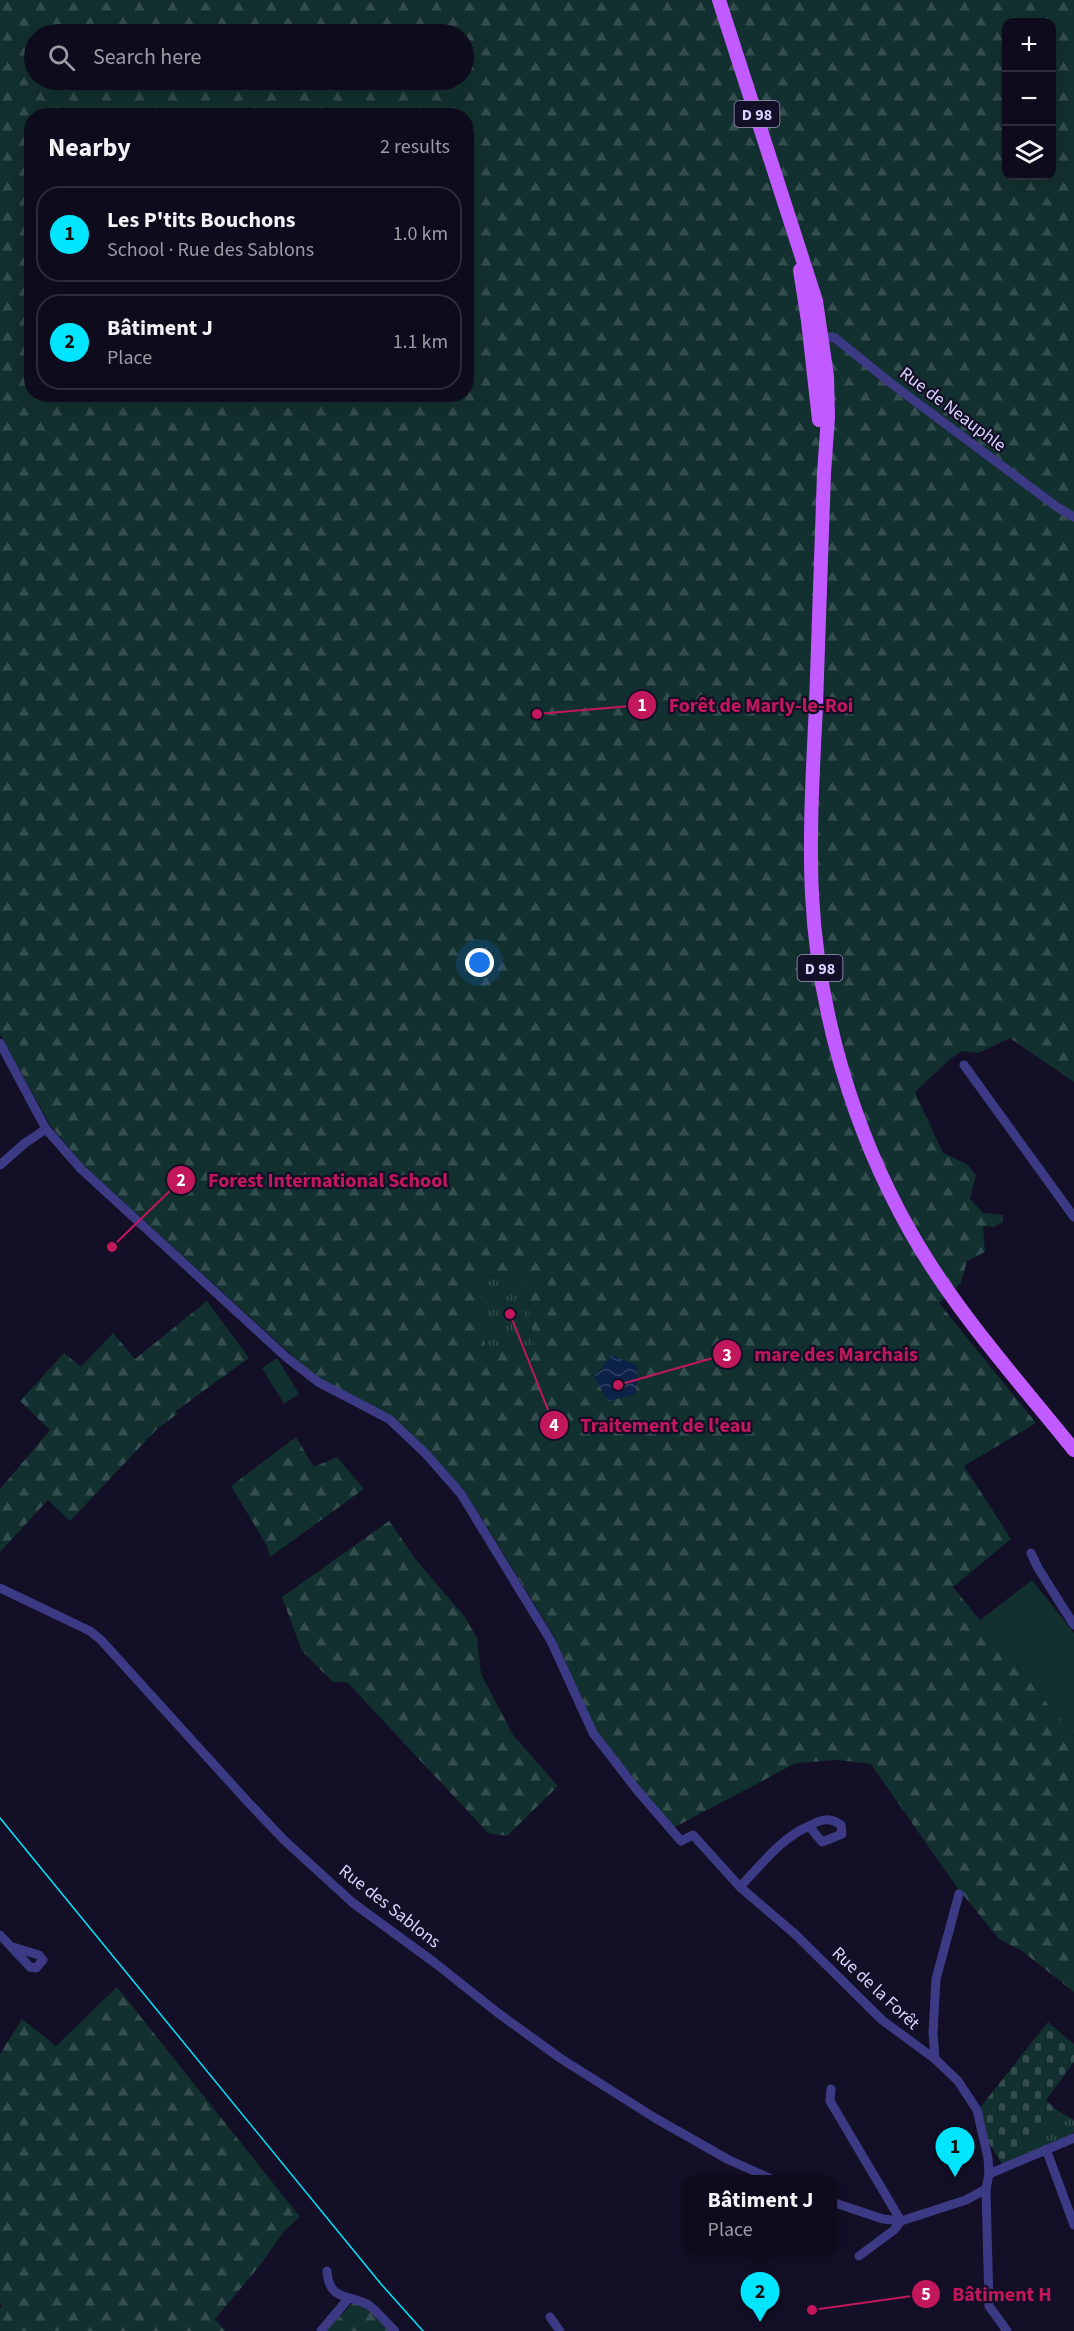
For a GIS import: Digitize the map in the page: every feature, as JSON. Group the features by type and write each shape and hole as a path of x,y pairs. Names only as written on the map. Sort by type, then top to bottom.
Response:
{"main road":[{"name":"D 98","path":"719,0 792,229 812,283 816,336 827,376 828,417 824,473 811,863 816,939 833,1035 849,1090 870,1148 895,1204 914,1238 953,1300 1074,1450"}],"street":[{"name":"Rue de Neauphle","path":"816,336 835,338 892,384 1057,507 1074,517"},
{"path":"0,1043 46,1129 25,1143 0,1165"},
{"path":"964,1065 1074,1217"},
{"name":"Rue de la Forêt","path":"46,1129 81,1168 286,1357 318,1382 389,1419 426,1454 461,1494 551,1641 593,1733 637,1790 681,1841 693,1835 740,1887 796,1935 882,2020 935,2059 958,2081 977,2110 988,2158 989,2174 986,2189 989,2306 1007,2331"},
{"path":"1031,1553 1074,1625"},
{"name":"Rue des Sablons","path":"0,1588 90,1631 101,1640 247,1801 353,1903 568,2064 655,2118 729,2160 763,2175"},
{"path":"740,1887 771,1853 798,1831 809,1826"},
{"path":"935,2059 933,2033 936,1979 959,1894"},
{"path":"0,1935 13,1947"},
{"path":"831,2089 831,2101 901,2221"},
{"path":"989,2174 1074,2138"},
{"path":"1046,2149 1074,2225"},
{"path":"837,2204 883,2219 901,2221 966,2200 986,2189"},
{"path":"859,2256 894,2230 901,2221"},
{"path":"327,2271 328,2282 338,2296 368,2305 395,2331"},
{"path":"321,2331 348,2299"},
{"path":"550,2317 560,2331"}],"green space":[{"path":"0,0 1074,0 1074,1082 1010,1038 978,1053 962,1051 915,1092 943,1153 967,1164 976,1175 970,1199 983,1213 1003,1215 1003,1222 994,1227 983,1226 985,1252 967,1261 961,1283 939,1303 1036,1423 964,1466 1011,1539 953,1587 1074,1736 1074,1992 1022,1951 999,1939 956,1886 871,1764 838,1760 796,1763 671,1829 593,1726 554,1636 464,1490 397,1421 319,1380 84,1166 50,1125 0,1034","holes":["524,1273 534,1345 486,1353 477,1277"]},
{"path":"524,1273 534,1345 486,1353 477,1277"},
{"path":"207,1301 249,1358 176,1411 177,1414 157,1429 70,1521 48,1500 0,1552 0,1489 50,1430 20,1401 64,1353 81,1367 113,1333 135,1359"},
{"path":"277,1358 299,1394 284,1404 262,1368"},
{"path":"296,1437 314,1467 337,1457 364,1489 270,1557 267,1546 231,1486"},
{"path":"389,1521 417,1561 464,1616 477,1638 481,1674 513,1735 558,1786 507,1836 488,1833 347,1682 333,1682 302,1651 282,1597"},
{"path":"1032,1580 1074,1633 1074,1736 980,1620"},
{"path":"117,1987 300,2217 285,2230 261,2264 215,2319 225,2331 0,2331 0,2309 2,2307 0,2304 0,2054 22,2019 56,2046"},
{"path":"1048,2022 1074,2044 1074,2062 1046,2100 1055,2109 1002,2164 989,2143 979,2109"},
{"path":"1055,2109 1074,2120 1072,2135 1002,2164"},
{"path":"353,2303 367,2307 393,2331 325,2331"}],"water":[{"path":"612,1355 638,1366 636,1394 608,1401 594,1377"}],"tram line":[{"path":"0,1818 381,2284 423,2331"}],"place":[{"name":"Forêt de Marly-le-Roi","path":"537,714"},
{"name":"Forest International School","path":"112,1247"},
{"name":"Traitement de l'eau","path":"510,1314"},
{"name":"mare des Marchais","path":"618,1385"},
{"name":"Les P'tits Bouchons","path":"955,2177"},
{"name":"Bâtiment H","path":"812,2310"},
{"name":"Bâtiment J","path":"760,2322"}]}
